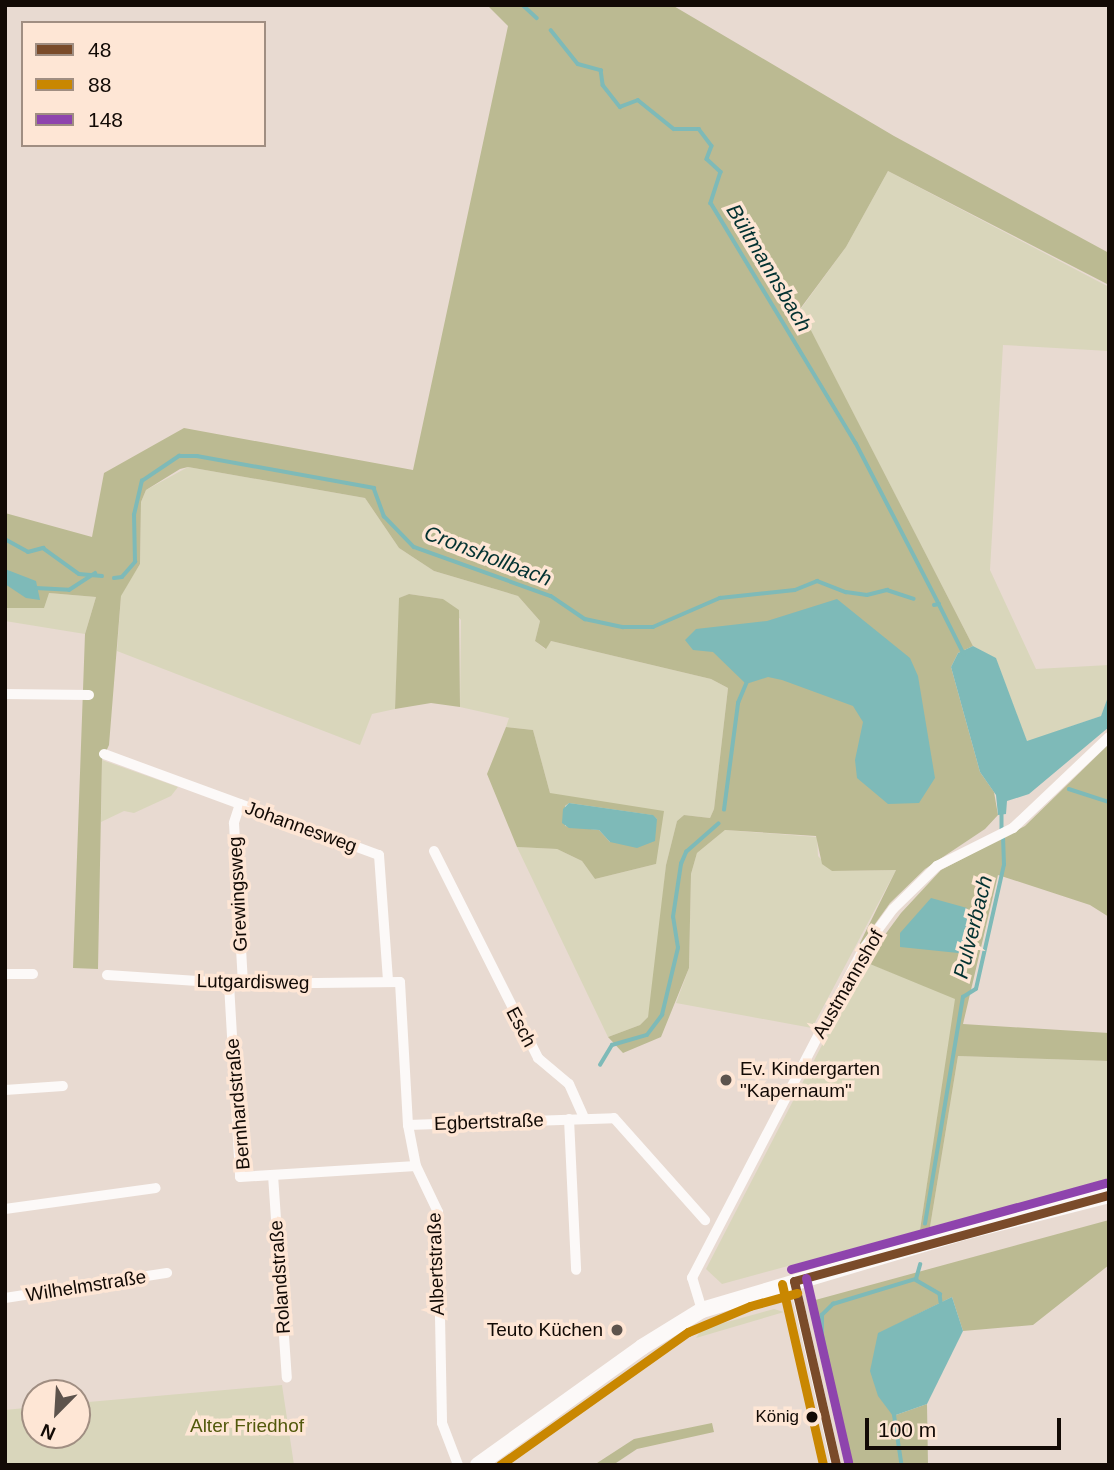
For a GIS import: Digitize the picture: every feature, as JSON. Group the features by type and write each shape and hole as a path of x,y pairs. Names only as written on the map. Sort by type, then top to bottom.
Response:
{"main road":[{"path":"478,1465 642,1347 702,1310 794,1280 1109,1195"}],"street":[{"path":"5,694 89,695"},
{"name":"Austmannshof","path":"702,1310 692,1278 862,951 893,909 937,866 997,833 1009,830 1109,737"},
{"name":"Johannesweg","path":"104,754 379,856 394,982"},
{"name":"Grewingsweg","path":"240,804 234,823 243,984"},
{"name":"Esch","path":"434,851 538,1058 569,1084 584,1118"},
{"path":"5,974 33,974"},
{"name":"Lutgardisweg","path":"107,975 229,984 394,982"},
{"name":"Albertstraße","path":"394,982 408,1125 416,1166 438,1212 442,1423 458,1465"},
{"name":"Bernhardstraße","path":"229,984 240,1177 416,1166"},
{"path":"5,1090 63,1086"},
{"path":"584,1118 614,1118 705,1220"},
{"name":"Egbertstraße","path":"408,1125 584,1118"},
{"name":"Egbertstraße","path":"569,1119 576,1270"},
{"name":"Rolandstraße","path":"273,1175 288,1378"},
{"path":"5,1209 156,1188"},
{"name":"Wilhelmstraße","path":"5,1298 167,1273"},
{"path":"794,1280 836,1465"}],"green space":[{"path":"487,5 672,5 894,136 1109,253 1109,285 888,171 846,247 800,309 973,646 958,653 951,667 980,772 994,792 998,815 985,829 925,869 890,903 857,949 896,870 832,871 822,864 816,836 725,830 697,853 691,874 689,968 661,1037 623,1053 608,1037 640,1025 648,1017 666,865 677,821 684,815 710,818 714,809 728,688 711,679 551,641 546,649 535,641 540,621 518,596 434,571 399,548 365,498 188,467 180,469 146,490 141,502 140,564 121,596 109,745 102,760 98,969 73,968 85,634 96,597 49,593 44,608 5,608 5,513 92,537 104,473 184,428 413,470 508,26"},
{"path":"888,171 1109,287 1109,351 1003,345 990,570 1036,669 1109,665 1109,694 1101,716 1027,742 996,659 973,646 800,310 846,247"},
{"path":"188,467 365,498 399,548 434,571 518,596 540,621 535,641 545,649 551,641 711,679 728,688 714,809 710,818 684,815 677,821 666,865 653,994 648,1017 640,1025 608,1037 517,847 557,849 582,861 595,879 656,864 550,793 533,730 506,727 509,718 460,707 461,620 443,599 409,594 400,598 395,709 372,714 360,745 117,651 121,595 140,564 141,502 146,490"},
{"path":"49,593 96,597 85,634 5,621 5,608"},
{"path":"409,594 443,599 459,610 460,707 431,703 395,709 399,598"},
{"path":"506,727 533,730 550,793 664,811 656,864 595,879 582,861 557,849 517,847 487,774","holes":["569,803 652,815 657,819 610,842 599,830 565,826 565,806"]},
{"path":"1109,744 1109,917 1090,905 998,875 963,1024 1109,1033 1109,1061 958,1056 930,1227 920,1230 955,999 865,962 901,913 941,870 1025,826"},
{"path":"102,760 178,787 171,796 134,813 124,811 101,822"},
{"path":"725,830 817,837 818,856 832,871 896,870 812,1028 676,1003 689,968 691,874 697,853"},
{"path":"865,962 956,998 920,1230 722,1284 706,1269"},
{"path":"958,1056 1109,1061 1109,1180 930,1227"},
{"path":"1109,1220 1109,1265 1033,1325 963,1331 952,1297 878,1334 893,1416 927,1404 928,1465 846,1465 808,1302"},
{"path":"774,1309 784,1312 696,1338 702,1329"},
{"name":"Alter Friedhof","path":"282,1385 294,1465 5,1465 5,1410 21,1408 21,1449 91,1449 91,1402"},
{"path":"712,1423 714,1432 637,1449 613,1465 594,1465 634,1439"}],"water":[{"path":"5,569 36,581 40,600 26,598 5,584"},
{"path":"837,599 910,658 918,676 935,778 919,803 888,804 857,778 855,760 863,722 853,706 768,677 746,684 713,652 693,650 685,640 696,629 767,621"},
{"path":"973,646 996,658 1027,741 1101,716 1109,694 1109,727 1029,794 1007,801 1006,814 998,815 996,795 980,772 951,667 958,653"},
{"path":"569,803 653,815 657,819 655,841 637,848 610,842 599,830 569,828 562,823 563,809"},
{"path":"931,898 967,908 968,954 900,947 900,933"},
{"path":"952,1297 963,1331 927,1404 893,1416 878,1396 870,1371 878,1333"}],"waterway":[{"name":"Bültmannsbach","path":"523,5 537,18"},
{"name":"Bültmannsbach","path":"551,30 578,64 601,70 603,85 620,107 638,100 674,129 699,129 712,146 707,159 721,172 711,203 856,443 939,604"},
{"name":"Cronshollbach","path":"114,578 122,577 135,562 134,515 142,481 179,456 197,456 374,488 384,516 414,547 551,596 585,619 623,627 653,627 720,598 795,590 817,581 846,592 867,595 887,590 914,599"},
{"name":"Cronshollbach","path":"5,539 28,552 43,548 79,574 102,576"},
{"path":"36,588 69,590 95,573"},
{"name":"Cronshollbach","path":"934,605 939,604 964,654"},
{"path":"724,810 738,703 746,684"},
{"path":"1069,789 1109,802"},
{"name":"Pulverbach","path":"1002,812 1002,829"},
{"path":"600,1065 612,1045 647,1035 662,1015 678,948 673,917 681,864 686,852 718,824"},
{"name":"Pulverbach","path":"925,1224 963,997 976,989 1004,865 1003,837"},
{"name":"Pulverbach","path":"850,1465 822,1335 822,1315 833,1304 916,1279 920,1265"},
{"path":"916,1280 940,1294 941,1302"},
{"path":"894,1412 902,1465"}],"transit line":[{"name":"148","path":"791,1269 1106,1183"},
{"name":"48","path":"794,1281 1109,1195"},
{"name":"148","path":"806,1278 848,1462"},
{"name":"48","path":"794,1281 836,1465"},
{"name":"88","path":"782,1284 823,1465"},
{"name":"88","path":"500,1465 688,1332 750,1306 797,1293"}],"place":[{"name":"Ev. Kindergarten \"Kapernaum\"","path":"726,1080"},
{"name":"Teuto Küchen","path":"617,1330"},
{"name":"König","path":"812,1417"}]}
